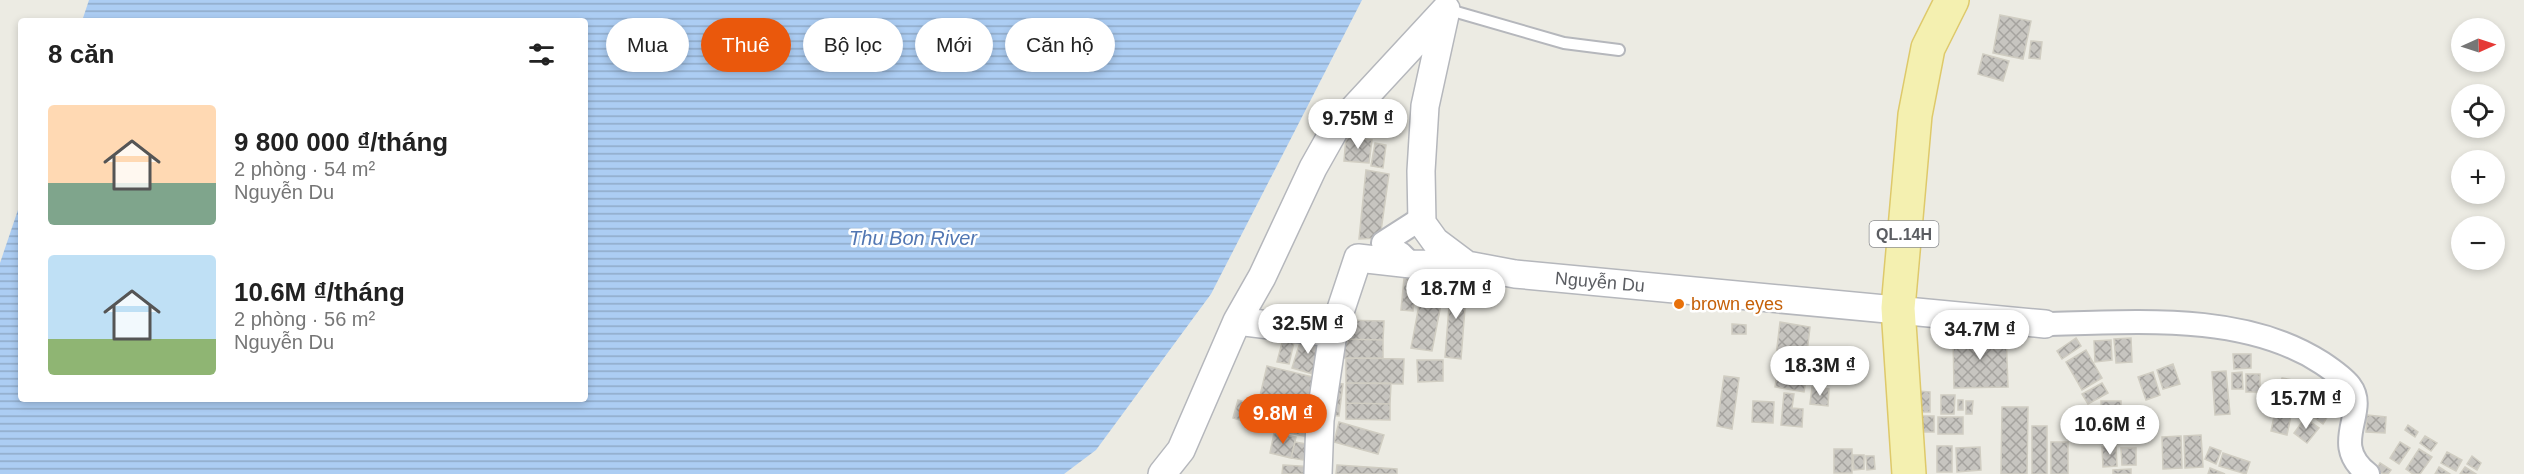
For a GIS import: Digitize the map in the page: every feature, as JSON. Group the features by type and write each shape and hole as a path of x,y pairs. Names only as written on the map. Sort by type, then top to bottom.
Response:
{"main road":[{"name":"QL.14H","path":"1909,474 1898,308 1915,115 1928,48 1952,0"}],"street":[{"path":"1449,5 1425,106 1421,171 1422,223 1435,241 1467,265"},
{"path":"1162,474 1181,450 1237,321 1262,277 1313,168 1335,129 1449,5"},
{"path":"1411,264 1401,254 1383,243 1422,218"},
{"name":"Nguyễn Du","path":"1333,333 1358,258 1411,264 1467,265 1515,274 1898,308 2045,324"},
{"path":"1237,321 1333,333 1320,420 1318,474"},
{"path":"2045,324 2155,321 2198,325 2279,340 2331,369 2351,387 2355,402 2349,451 2368,474"}],"lane":[{"path":"1449,5 1564,43 1619,50"}],"water":[{"name":"Thu Bon River","path":"89,0 1362,0 1211,294 1096,450 1064,474 0,474 0,263 18,210 18,402 588,402 588,18 83,18"}],"building":[{"path":"2000,15 2031,21 2023,59 1993,53"},
{"path":"2031,41 2042,42 2040,59 2029,58"},
{"path":"1983,54 2009,61 2003,81 1978,74"},
{"path":"1346,137 1372,140 1369,163 1344,161"},
{"path":"1375,143 1386,145 1383,168 1371,166"},
{"path":"1366,170 1389,174 1380,238 1359,239"},
{"path":"1404,278 1416,280 1413,311 1401,310"},
{"path":"1451,282 1467,283 1461,359 1445,357"},
{"path":"1420,300 1441,304 1432,351 1411,348"},
{"path":"1340,320 1384,321 1383,340 1339,339"},
{"path":"1780,322 1810,327 1806,361 1776,356"},
{"path":"1732,324 1746,325 1746,334 1732,334"},
{"path":"2006,333 2008,387 1954,388 1953,334"},
{"path":"1284,335 1295,338 1289,364 1277,362"},
{"path":"1302,336 1323,342 1313,374 1292,368"},
{"path":"2076,338 2081,346 2062,359 2057,351"},
{"path":"2131,338 2132,362 2116,363 2114,339"},
{"path":"1339,339 1383,340 1383,358 1339,358"},
{"path":"2111,340 2112,360 2095,362 2094,341"},
{"path":"2086,350 2102,378 2082,390 2066,362"},
{"path":"1814,354 1827,357 1823,384 1810,382"},
{"path":"2233,354 2251,354 2251,368 2234,369"},
{"path":"1346,358 1404,359 1403,384 1346,383"},
{"path":"1417,360 1443,360 1443,381 1418,382"},
{"path":"1779,361 1808,366 1804,392 1775,387"},
{"path":"2173,364 2180,384 2163,389 2157,370"},
{"path":"1267,366 1313,377 1305,411 1259,400"},
{"path":"2226,371 2230,414 2215,415 2212,372"},
{"path":"2153,372 2160,395 2146,400 2138,377"},
{"path":"2242,372 2243,389 2232,389 2232,373"},
{"path":"2246,374 2260,374 2260,392 2246,392"},
{"path":"1724,376 1739,378 1732,429 1717,426"},
{"path":"2282,378 2298,381 2287,435 2271,431"},
{"path":"1332,383 1343,384 1339,416 1328,415"},
{"path":"1346,383 1391,383 1390,404 1346,403"},
{"path":"2102,383 2108,393 2088,404 2082,394"},
{"path":"1812,387 1829,389 1828,406 1810,404"},
{"path":"1916,391 1930,392 1930,412 1915,412"},
{"path":"2303,391 2316,398 2308,415 2295,408"},
{"path":"1784,393 1794,394 1792,408 1803,409 1802,427 1781,425"},
{"path":"1941,395 1955,395 1954,414 1941,414"},
{"path":"2326,396 2336,403 2323,424 2312,416"},
{"path":"1238,400 1253,404 1247,422 1233,418"},
{"path":"1958,400 1963,400 1963,410 1958,410"},
{"path":"1753,401 1774,402 1773,423 1752,422"},
{"path":"1966,401 1973,401 1972,414 1966,414"},
{"path":"2101,401 2121,401 2121,421 2102,421"},
{"path":"1346,403 1390,404 1390,420 1346,419"},
{"path":"1259,405 1308,415 1304,436 1255,426"},
{"path":"2002,407 2028,407 2027,474 2001,474"},
{"path":"2367,415 2386,417 2385,433 2366,432"},
{"path":"1922,416 1934,416 1934,432 1922,432"},
{"path":"1938,417 1963,417 1963,434 1938,434"},
{"path":"2305,418 2319,428 2307,443 2294,433"},
{"path":"1339,422 1384,435 1378,454 1334,442"},
{"path":"2408,425 2418,432 2415,437 2405,430"},
{"path":"2032,426 2047,426 2047,474 2032,474"},
{"path":"2131,430 2132,442 2113,444 2112,431"},
{"path":"1274,433 1296,437 1291,458 1270,453"},
{"path":"2201,435 2203,467 2185,468 2184,436"},
{"path":"2181,436 2182,468 2163,469 2162,437"},
{"path":"2425,436 2437,443 2431,451 2420,443"},
{"path":"1295,442 1307,444 1303,460 1291,458"},
{"path":"2051,442 2068,442 2068,474 2051,474"},
{"path":"2400,442 2410,448 2399,464 2390,458"},
{"path":"1937,446 1952,446 1952,472 1937,472"},
{"path":"2116,446 2117,466 2103,467 2102,447"},
{"path":"1980,447 1981,470 1957,472 1956,448"},
{"path":"2210,447 2221,451 2216,464 2205,459"},
{"path":"2121,448 2136,448 2136,465 2122,465"},
{"path":"1834,449 1852,449 1852,473 1834,473"},
{"path":"2419,449 2432,457 2420,474 2413,474 2406,469"},
{"path":"2447,452 2462,460 2456,471 2441,463"},
{"path":"2223,453 2250,462 2246,474 2219,466"},
{"path":"1853,455 1864,455 1864,469 1854,470"},
{"path":"1866,456 1874,456 1875,469 1867,470"},
{"path":"2472,456 2481,463 2477,470 2467,464"},
{"path":"2380,463 2391,470 2388,474 2375,472"},
{"path":"1283,465 1315,467 1314,474 1282,474"},
{"path":"1337,465 1397,469 1397,474 1336,474"},
{"path":"2439,467 2450,474 2435,474"},
{"path":"2465,467 2476,474 2460,474"},
{"path":"2210,468 2225,474 2208,474"},
{"path":"2131,469 2131,474 2113,474 2113,470"}],"place":[{"name":"brown eyes","path":"1679,304"}]}
